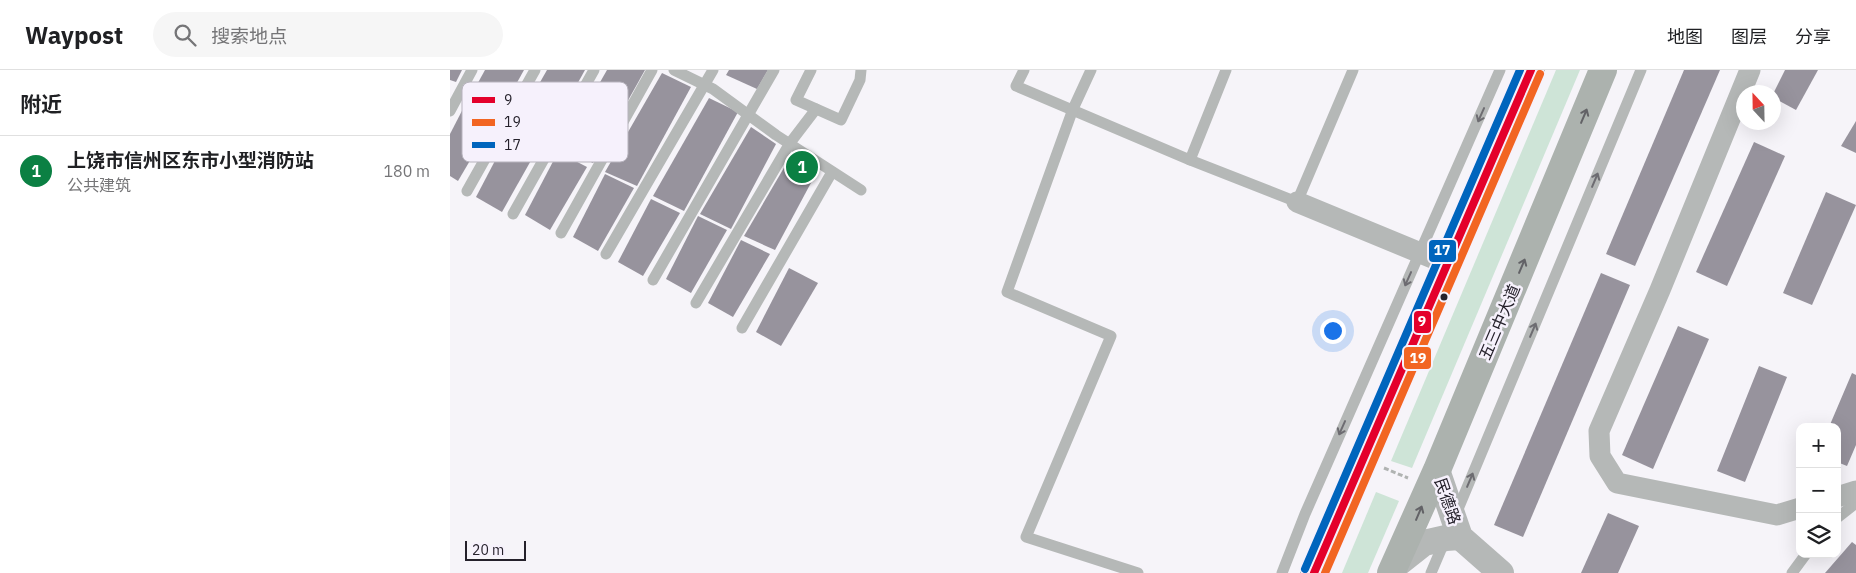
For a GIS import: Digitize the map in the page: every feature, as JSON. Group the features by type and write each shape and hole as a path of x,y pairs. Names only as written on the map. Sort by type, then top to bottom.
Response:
{"main road":[{"path":"1314,573 1531,70"},
{"name":"五三中大道","path":"1393,570 1434,478 1603,70"}],"street":[{"path":"1750,70 1660,290 1599,431 1600,456 1617,483 1777,515 1796,509"},
{"path":"1297,202 1447,264"},
{"name":"民德路","path":"1434,478 1453,531 1501,573"},
{"path":"1841,496 1856,491"},
{"path":"1393,570 1424,543 1453,531"}],"lane":[{"path":"466,82 472,70"},
{"path":"528,82 535,70"},
{"path":"587,82 594,70"},
{"path":"628,113 652,70"},
{"path":"674,70 704,85 860,190"},
{"path":"606,254 713,70"},
{"path":"652,280 774,70"},
{"path":"811,70 796,100 841,120 860,80 861,70"},
{"path":"1024,70 1016,86 1190,160 1297,202 1353,70"},
{"path":"1091,70 1074,110 1007,292 1111,336 1026,537 1138,573"},
{"path":"1190,160 1226,70"},
{"path":"1282,573 1304,514 1500,70"},
{"path":"1431,573 1453,531 1641,70"},
{"path":"450,111 462,89"},
{"path":"696,303 790,143 816,109"},
{"path":"467,191 483,162"},
{"path":"513,214 542,162"},
{"path":"561,233 601,162"},
{"path":"742,328 832,172"},
{"path":"1841,515 1856,503"},
{"path":"1792,573 1803,558"}],"path":[{"path":"1363,459 1434,478"}],"green space":[{"path":"1556,70 1580,70 1412,468 1391,461"},
{"path":"1376,492 1399,501 1368,573 1342,573"}],"building":[{"path":"450,70 462,70 456,82 450,80"},
{"path":"485,70 524,70 517,82 478,82"},
{"path":"547,70 585,70 578,82 540,82"},
{"path":"607,70 645,70 628,100 628,82 600,82"},
{"path":"729,70 768,70 757,89 726,75"},
{"path":"1684,70 1720,70 1635,266 1606,254"},
{"path":"1785,70 1818,70 1796,110 1781,102 1781,85 1778,85"},
{"path":"662,73 691,87 637,186 605,172 611,162 628,162 628,132"},
{"path":"709,98 738,112 684,211 653,196"},
{"path":"462,111 462,162 469,162 458,181 450,176 450,134"},
{"path":"1856,121 1856,153 1841,146"},
{"path":"751,127 776,144 731,229 700,214"},
{"path":"1754,142 1785,156 1727,286 1696,272"},
{"path":"795,149 820,166 775,250 744,236"},
{"path":"494,162 530,162 502,212 476,197"},
{"path":"553,162 577,162 587,167 550,230 525,215"},
{"path":"605,174 634,188 598,251 573,237"},
{"path":"1826,192 1856,205 1812,305 1783,293"},
{"path":"651,199 680,213 643,276 618,262"},
{"path":"698,216 727,230 691,293 666,279"},
{"path":"741,240 770,254 733,317 708,303"},
{"path":"789,268 818,283 781,346 756,332"},
{"path":"1601,273 1630,285 1523,537 1494,525"},
{"path":"1678,326 1709,339 1653,469 1622,455"},
{"path":"1759,366 1787,377 1745,482 1717,471"},
{"path":"1852,373 1856,375 1856,445 1847,466 1841,464 1841,423 1831,423"},
{"path":"1608,513 1639,526 1618,573 1581,573"},
{"path":"1852,542 1856,545 1856,573 1825,573 1838,558 1841,558 1841,555"}],"transit line":[{"name":"17","path":"1305,569 1520,70"},
{"name":"9","path":"1314,573 1531,70"},
{"name":"19","path":"1325,573 1540,74"}],"place":[{"name":"上饶市信州区东市小型消防站","path":"802,167"}]}
